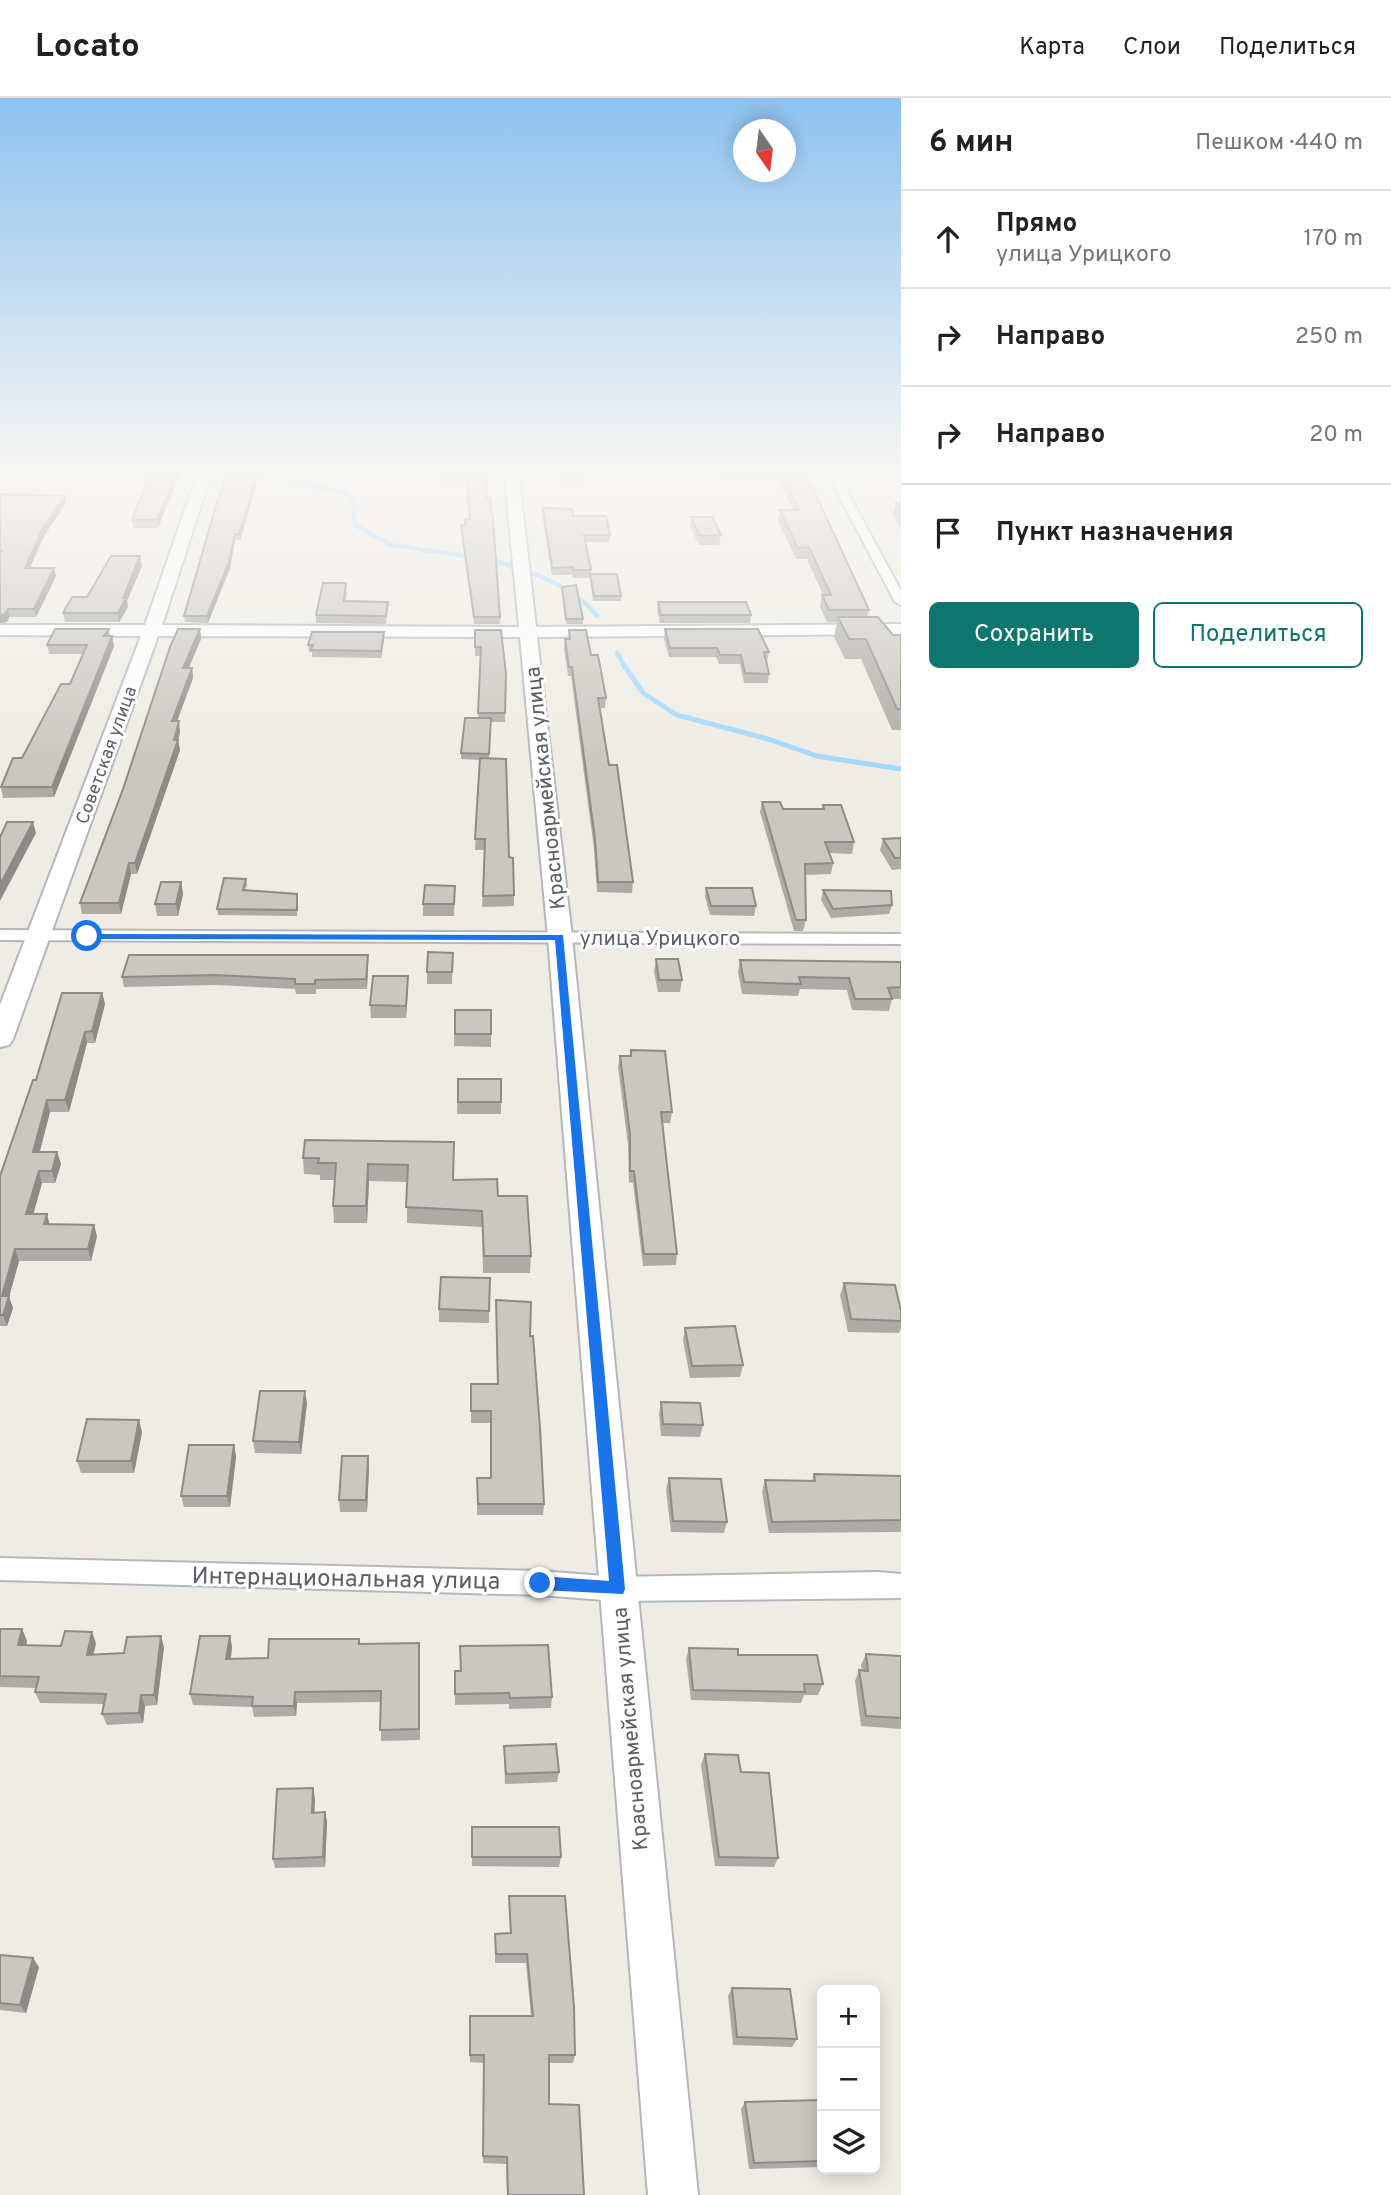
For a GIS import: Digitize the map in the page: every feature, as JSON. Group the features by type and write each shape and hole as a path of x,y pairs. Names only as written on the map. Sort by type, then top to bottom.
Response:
{"street":[{"name":"Советская улица","path":"0,1040 173,567"},
{"name":"Красноармейская улица","path":"522,567 560,937 673,2195"},
{"path":"883,567 901,601"},
{"path":"0,630 529,632 901,629"},
{"name":"улица Урицкого","path":"0,935 901,939"},
{"name":"Интернациональная улица","path":"0,1569 540,1583 617,1589 878,1584 901,1586"}],"building":[{"path":"0,567 54,568 34,609 8,609 5,614 0,615"},
{"path":"105,567 136,567 123,598 126,598 118,613 63,613 72,597 87,597"},
{"path":"198,567 227,567 207,616 184,616"},
{"path":"467,567 496,567 500,617 474,617"},
{"path":"552,567 590,567 591,570 573,570 573,567"},
{"path":"818,567 849,567 869,610 829,610 822,595 831,595"},
{"path":"590,574 617,574 621,596 594,596"},
{"path":"323,583 346,583 344,601 388,602 386,616 316,615"},
{"path":"576,585 583,619 566,619 562,587"},
{"path":"658,602 746,602 751,615 661,615"},
{"path":"838,617 878,617 893,635 901,635 901,709 897,709 866,639 849,639"},
{"path":"55,629 109,629 104,636 112,636 52,787 1,787 13,758 22,758 61,684 70,684 87,645 47,645"},
{"path":"178,629 200,629 183,668 192,668 172,721 179,721 174,740 178,740 135,863 129,863 119,903 80,903 123,789"},
{"path":"665,629 758,629 769,652 764,652 769,674 745,673 741,655 720,655 717,648 670,648"},
{"path":"475,630 501,630 506,674 505,713 478,713 481,647 475,647"},
{"path":"569,630 586,630 591,655 598,655 606,698 598,698 609,765 617,765 633,882 598,882 595,839 572,667 569,667 565,639 570,639"},
{"path":"312,632 384,632 381,651 311,650 313,645 308,645"},
{"path":"465,718 491,718 489,754 461,753"},
{"path":"480,758 506,759 509,857 513,858 514,895 483,896 485,839 475,839"},
{"path":"762,802 780,802 783,809 824,809 823,805 841,805 854,842 825,842 833,863 805,864 806,920 796,920"},
{"path":"7,822 33,822 0,885 0,837"},
{"path":"901,838 901,858 895,858 883,839"},
{"path":"224,878 246,879 243,890 297,894 297,910 217,909"},
{"path":"161,882 181,882 176,904 155,904"},
{"path":"425,885 455,886 454,904 423,904"},
{"path":"706,888 752,888 756,906 711,906"},
{"path":"823,890 891,891 892,905 833,909"},
{"path":"428,952 453,953 452,972 427,972"},
{"path":"129,955 368,955 366,979 315,980 315,984 295,984 295,979 215,975 122,977"},
{"path":"656,959 678,959 682,980 659,980"},
{"path":"740,960 901,962 901,987 888,988 892,999 855,999 849,978 799,977 801,984 744,982"},
{"path":"373,976 408,976 406,1006 370,1005"},
{"path":"62,993 102,993 92,1031 85,1032 65,1100 47,1100 33,1152 57,1152 52,1171 39,1171 26,1214 47,1214 44,1224 94,1225 88,1249 15,1249 2,1296 9,1296 3,1315 0,1315 0,1176 33,1080 36,1080"},
{"path":"455,1010 491,1010 491,1034 455,1034"},
{"path":"631,1050 665,1051 672,1112 661,1112 677,1254 644,1254 634,1171 630,1171 630,1134 620,1056 631,1056"},
{"path":"458,1079 501,1079 501,1102 458,1102"},
{"path":"305,1140 454,1142 453,1180 497,1179 498,1196 527,1196 531,1256 484,1256 482,1211 406,1207 408,1165 368,1164 366,1206 333,1206 336,1163 318,1163 319,1158 303,1158"},
{"path":"441,1277 490,1278 489,1311 439,1309"},
{"path":"844,1283 895,1285 901,1321 851,1319"},
{"path":"496,1300 531,1302 530,1336 533,1336 544,1504 478,1504 477,1478 491,1478 491,1411 471,1411 471,1384 498,1384"},
{"path":"735,1326 743,1365 692,1366 685,1328"},
{"path":"260,1391 305,1391 299,1442 253,1441"},
{"path":"661,1402 700,1403 703,1425 663,1424"},
{"path":"87,1419 139,1420 131,1461 77,1461"},
{"path":"189,1445 234,1445 227,1496 181,1496"},
{"path":"342,1456 368,1456 366,1500 339,1500"},
{"path":"814,1474 901,1476 901,1520 772,1522 765,1480 815,1481"},
{"path":"669,1478 721,1479 727,1522 673,1521"},
{"path":"0,1629 22,1629 18,1645 61,1646 65,1631 92,1632 87,1655 124,1653 127,1637 161,1636 154,1695 141,1695 139,1713 102,1714 106,1694 35,1692 39,1677 0,1676"},
{"path":"200,1636 230,1636 226,1659 268,1658 269,1639 359,1639 359,1644 419,1643 419,1729 380,1730 381,1691 295,1692 294,1706 252,1706 253,1697 190,1694"},
{"path":"548,1645 552,1697 510,1698 509,1693 455,1694 455,1671 461,1671 460,1646"},
{"path":"689,1648 738,1649 738,1655 817,1655 823,1684 804,1684 805,1692 693,1690"},
{"path":"866,1654 901,1656 901,1718 866,1716 859,1670 868,1671"},
{"path":"556,1744 559,1772 506,1774 504,1746"},
{"path":"705,1754 738,1755 741,1772 769,1773 778,1858 719,1857"},
{"path":"313,1788 312,1813 325,1812 323,1857 273,1859 277,1789"},
{"path":"472,1827 559,1827 561,1857 472,1857"},
{"path":"509,1896 565,1896 575,2055 549,2055 549,2104 579,2105 584,2195 508,2195 507,2157 483,2156 484,2055 470,2055 470,2016 533,2016 527,1954 496,1954 495,1934 511,1933"},
{"path":"0,1955 33,1958 20,2005 0,2003"},
{"path":"732,1988 790,1989 797,2039 737,2037"},
{"path":"817,2100 817,2161 754,2163 745,2102"}],"waterway":[{"path":"513,567 561,586 597,616"},
{"path":"617,653 624,665"},
{"path":"623,664 643,693 677,715 768,739 817,756 901,769"}],"route":[{"path":"87,936 560,937 617,1589 540,1583"}]}
